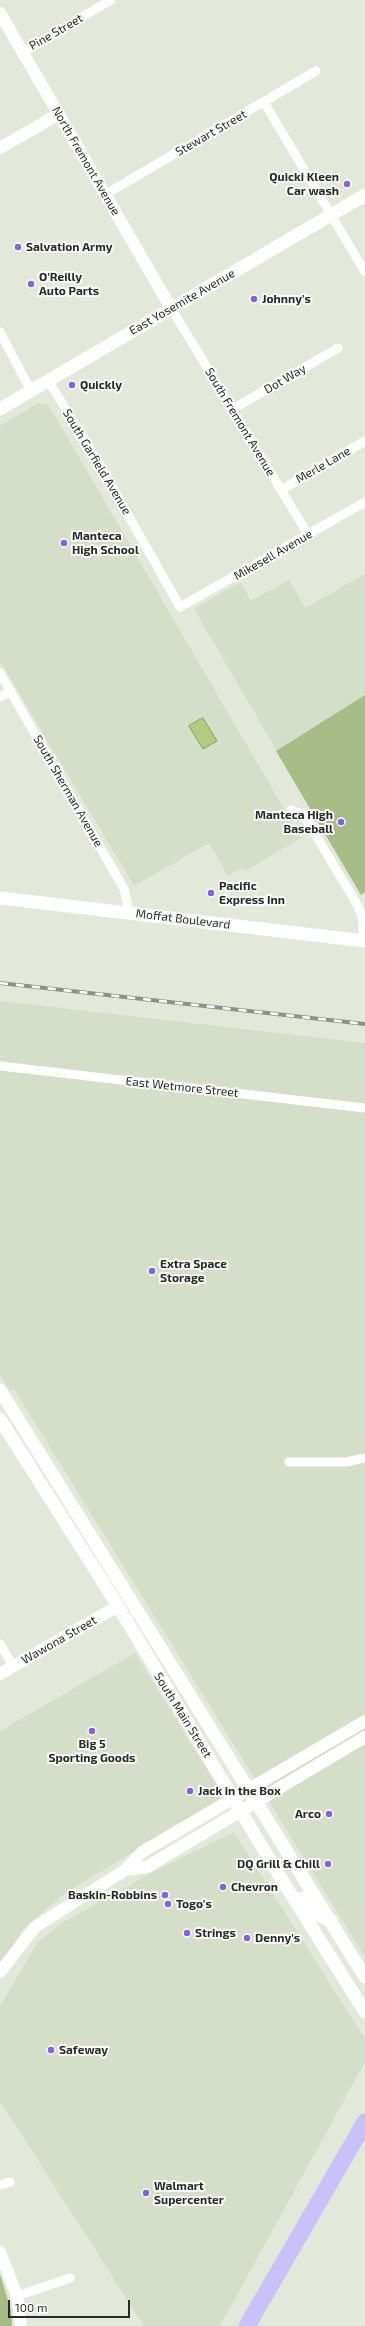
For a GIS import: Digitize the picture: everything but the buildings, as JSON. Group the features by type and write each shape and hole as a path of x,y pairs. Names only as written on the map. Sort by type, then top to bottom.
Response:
{"highway":[{"path":"247,2326 365,2122"}],"main road":[{"name":"East Yosemite Avenue","path":"0,409 365,195"},
{"name":"Moffat Boulevard","path":"0,898 364,940"},
{"name":"South Main Street","path":"0,1390 365,1976"},
{"name":"South Main Street","path":"0,1419 118,1606 279,1875 365,2012"},
{"path":"18,1449 31,1441"},
{"path":"118,1606 126,1609 147,1635 156,1640"},
{"path":"279,1875 295,1885 312,1910 320,1918 331,1920"},
{"path":"348,1985 365,1976"}],"street":[{"name":"Pine Street","path":"23,52 111,0"},
{"name":"North Fremont Avenue","path":"0,13 171,308"},
{"name":"Stewart Street","path":"106,194 316,71"},
{"path":"264,102 365,272"},
{"path":"0,148 59,114"},
{"name":"South Fremont Avenue","path":"171,308 308,536"},
{"path":"0,332 31,391"},
{"name":"Dot Way","path":"233,409 338,348"},
{"name":"South Garfield Avenue","path":"48,380 97,460 180,607"},
{"name":"Merle Lane","path":"281,490 365,441"},
{"name":"Mikesell Avenue","path":"180,607 308,536 365,502"},
{"name":"South Sherman Avenue","path":"0,673 124,889 130,912"},
{"path":"0,697 11,691"},
{"path":"291,810 303,814 358,906 363,920 364,940"},
{"name":"East Wetmore Street","path":"0,1066 365,1108"},
{"path":"289,1462 346,1462 365,1458"},
{"name":"Wawona Street","path":"0,1674 118,1606"},
{"path":"0,1644 14,1666"},
{"path":"0,1972 35,1927 125,1870 142,1852 365,1721"},
{"path":"125,1870 147,1866 240,1810 365,1738"},
{"path":"0,2185 10,2182"},
{"path":"0,2252 17,2296 21,2326"},
{"path":"17,2296 70,2278"}],"shaded area":[{"name":"Manteca High School","path":"38,403 48,404 301,838 245,871 242,868 228,876 209,843 134,886 0,661 0,426"},
{"path":"365,574 365,892 361,895 194,609 240,582 251,601 289,580 305,608"},
{"name":"Manteca High Baseball","path":"365,695 365,892 361,895 276,751"},
{"path":"203,718 217,741 203,749 189,726"},
{"path":"0,1001 365,1043 365,1957 14,1389 10,1391 0,1375"},
{"path":"135,1653 224,1797 64,1894 22,1930 0,1969 0,1731"},
{"path":"234,1832 365,2039 365,2062 220,2326 144,2326 0,2101 0,2006 38,1942 62,1923 151,1873"},
{"path":"0,2274 11,2310 12,2326 0,2326"}],"railway":[{"path":"0,983 365,1024"}],"place":[{"name":"Quicki Kleen Car wash","path":"347,184"},
{"name":"Salvation Army","path":"18,247"},
{"name":"O'Reilly Auto Parts","path":"31,284"},
{"name":"Johnny's","path":"254,299"},
{"name":"Quickly","path":"72,385"},
{"name":"Manteca High School","path":"64,543"},
{"name":"Manteca High Baseball","path":"341,822"},
{"name":"Pacific Express Inn","path":"211,893"},
{"name":"Extra Space Storage","path":"152,1271"},
{"name":"Big 5 Sporting Goods","path":"92,1731"},
{"name":"Jack in the Box","path":"190,1791"},
{"name":"Arco","path":"329,1814"},
{"name":"DQ Grill & Chill","path":"328,1864"},
{"name":"Chevron","path":"223,1887"},
{"name":"Baskin-Robbins","path":"165,1895"},
{"name":"Togo's","path":"168,1904"},
{"name":"Strings","path":"187,1933"},
{"name":"Denny's","path":"247,1938"},
{"name":"Safeway","path":"51,2050"},
{"name":"Walmart Supercenter","path":"146,2193"}]}
